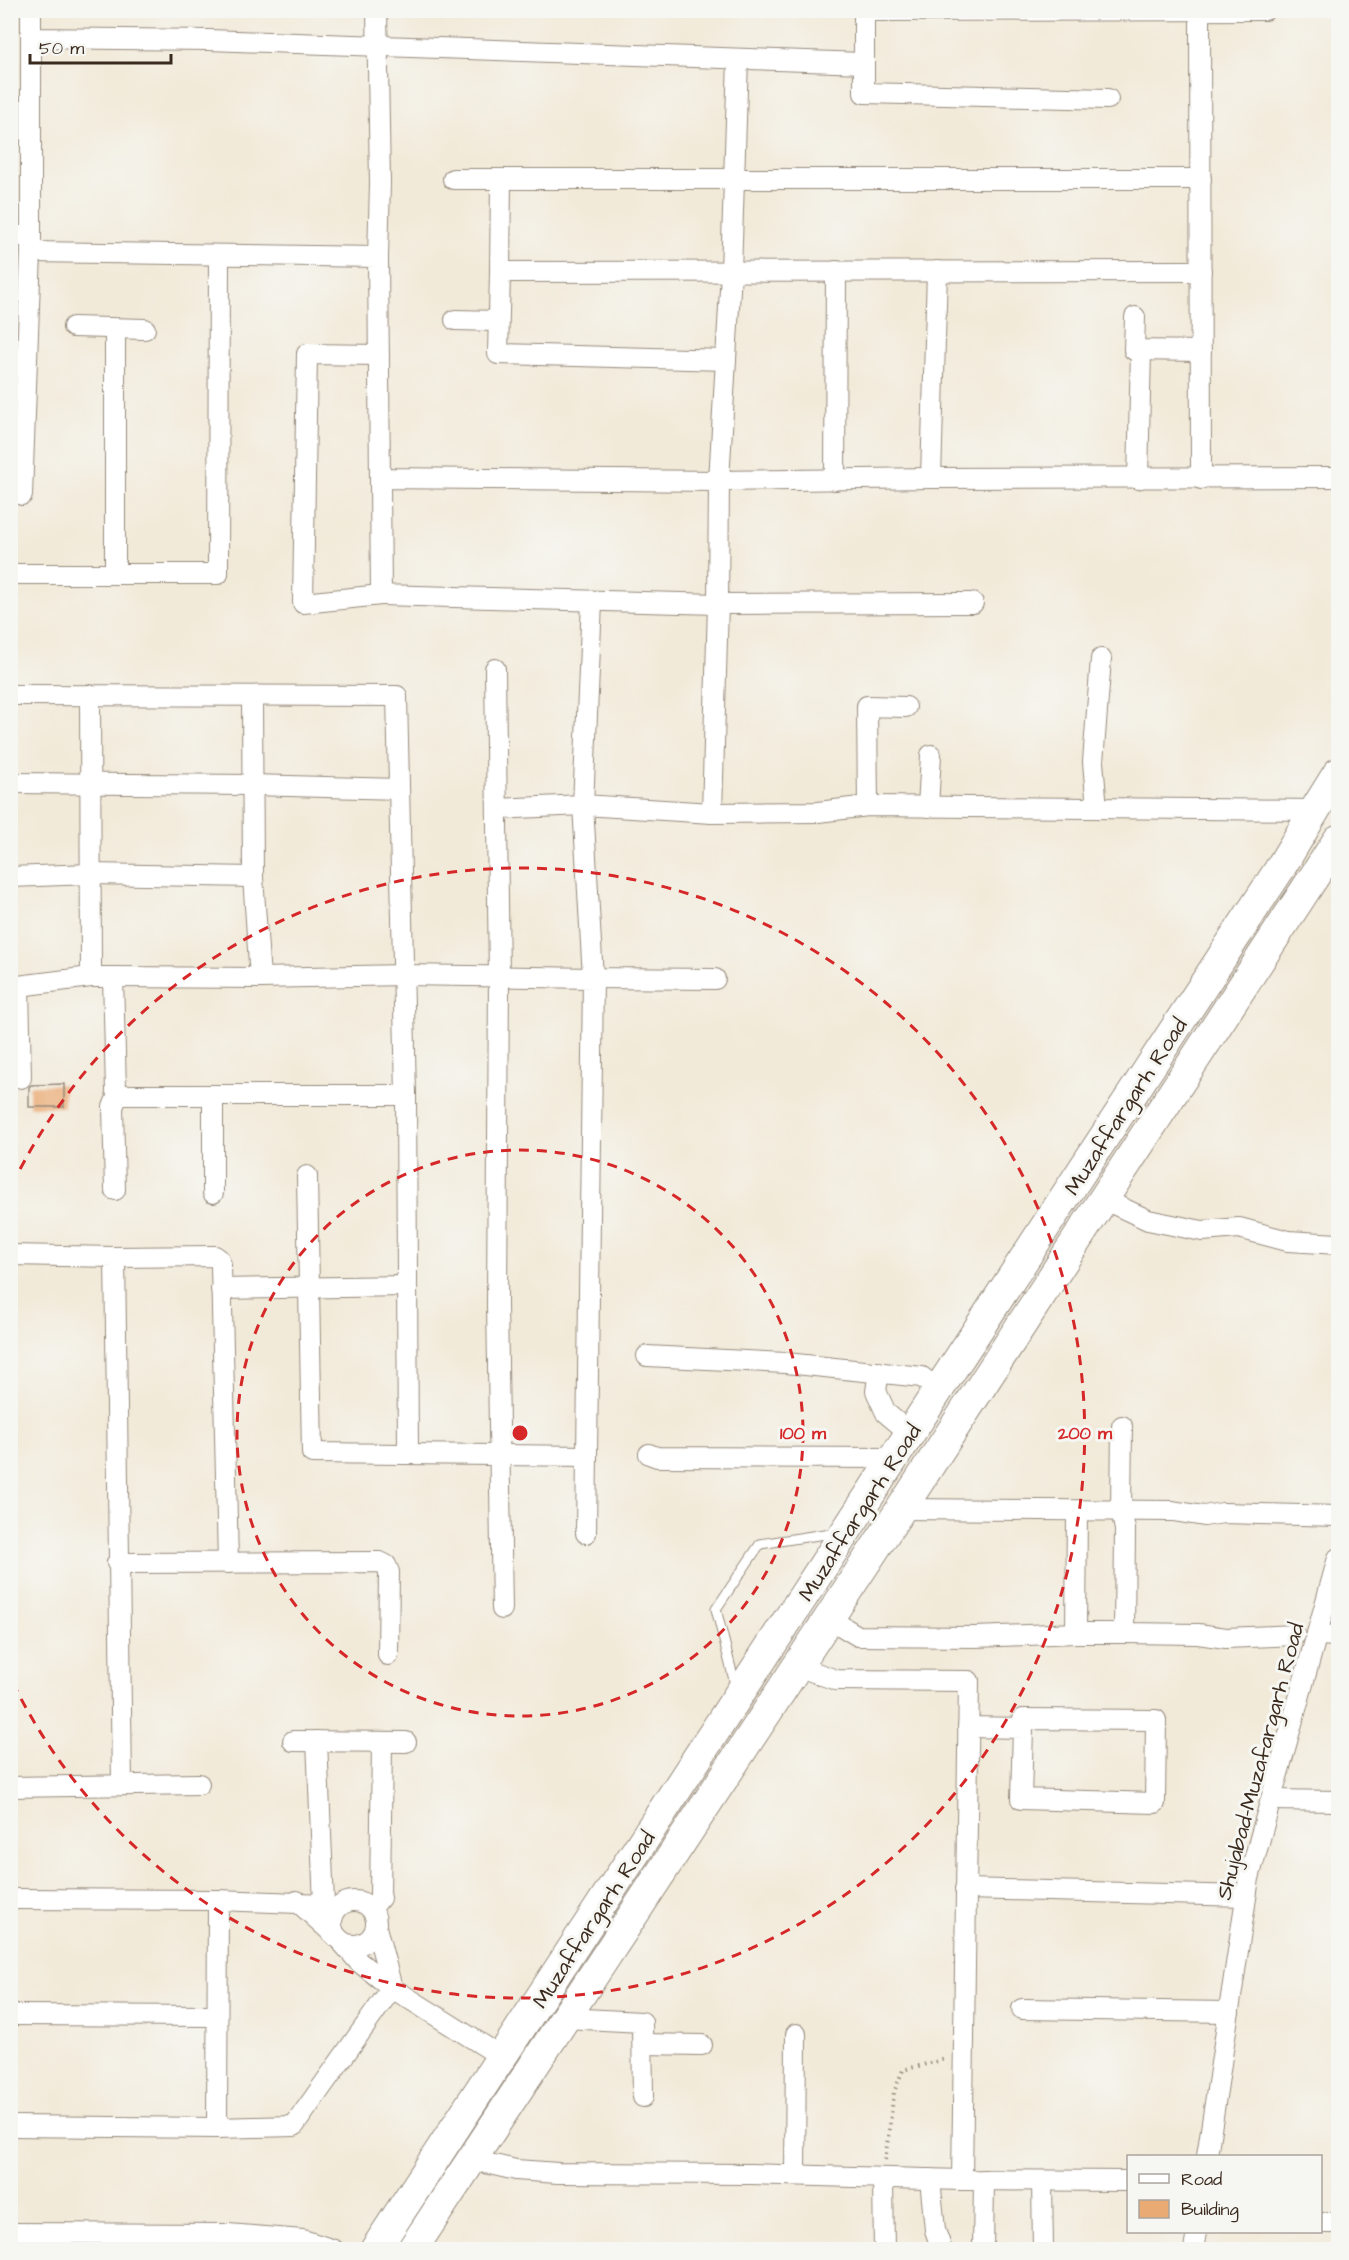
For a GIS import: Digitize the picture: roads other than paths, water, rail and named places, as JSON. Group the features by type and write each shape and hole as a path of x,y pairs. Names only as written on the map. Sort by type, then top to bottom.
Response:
{"main road":[{"name":"Muzaffargarh Road","path":"375,2250 1280,870 1338,773"},
{"name":"Muzaffargarh Road","path":"412,2250 901,1509 1338,840"}],"street":[{"path":"22,495 18,349 31,244 31,10"},
{"path":"377,10 380,183 378,257 381,595"},
{"path":"1108,99 864,93 864,11 1200,12 1265,10"},
{"path":"1200,12 1201,479"},
{"path":"31,38 209,40 864,63"},
{"path":"712,813 719,481 731,272 738,59"},
{"path":"453,179 1200,179"},
{"path":"501,179 498,354 726,360"},
{"path":"10,236 31,244 219,255 378,257"},
{"path":"10,574 218,573 219,255"},
{"path":"835,480 836,271"},
{"path":"931,478 937,271"},
{"path":"500,272 1201,271"},
{"path":"1135,316 1134,350 1201,351"},
{"path":"455,320 498,321"},
{"path":"73,327 115,330 145,329"},
{"path":"115,330 115,574"},
{"path":"1138,479 1142,350"},
{"path":"379,355 307,354 303,603 381,595 718,604 973,603"},
{"path":"380,478 719,481 1338,477"},
{"path":"586,1533 592,978 583,805 592,602"},
{"path":"1098,808 1093,762 1101,659"},
{"path":"495,669 499,978 497,1304 502,1609"},
{"path":"10,695 397,696 406,1095 408,1454"},
{"path":"90,695 91,977"},
{"path":"252,696 253,877 260,978"},
{"path":"868,806 867,706 906,706"},
{"path":"928,807 931,755"},
{"path":"10,783 399,789"},
{"path":"498,809 583,805 712,813 818,812 868,806 1315,810"},
{"path":"10,877 91,874 253,877"},
{"path":"21,1078 15,987 91,977 260,978 404,975 715,979"},
{"path":"113,977 116,1091 118,1095 113,1107 115,1190"},
{"path":"118,1095 406,1095"},
{"path":"213,1096 213,1193"},
{"path":"307,1176 310,1451 315,1454 587,1456"},
{"path":"1103,1199 1148,1220 1202,1231 1239,1228 1288,1241 1338,1244"},
{"path":"10,1255 215,1256 219,1259 221,1265 228,1563"},
{"path":"115,1257 117,1563 122,1784"},
{"path":"221,1289 407,1286"},
{"path":"647,1356 786,1363 922,1377 939,1391"},
{"path":"649,1454 657,1457 903,1446 876,1391 879,1372"},
{"path":"1122,1426 1121,1511 1125,1529 1124,1633"},
{"path":"901,1509 1173,1511 1204,1516 1223,1513 1338,1516"},
{"path":"1076,1633 1077,1510"},
{"name":"Shujabad-Muzafargarh Road","path":"1207,2155 1249,1878 1338,1558"},
{"path":"117,1563 380,1562 386,1565 389,1572 388,1654"},
{"path":"828,1618 858,1636 975,1637 1124,1633 1198,1634 1226,1638 1295,1635"},
{"path":"1317,1635 1338,1636"},
{"path":"796,1666 836,1680 969,1681 962,2180"},
{"path":"1023,1719 1156,1720 1155,1803 1021,1799 1023,1728 1023,1719"},
{"path":"968,1727 1023,1728"},
{"path":"293,1741 406,1742"},
{"path":"317,1741 333,1904 332,1928 359,1962 392,1988 502,2057"},
{"path":"297,1902 340,1940 353,1945 368,1941 380,1898 381,1742"},
{"path":"10,1787 199,1784"},
{"path":"1270,1800 1338,1801"},
{"path":"965,1889 1246,1896"},
{"path":"10,1899 218,1900 333,1904 363,1902 373,1918 392,1988"},
{"path":"217,2128 218,1900"},
{"path":"10,2126 217,2128 294,2126 392,1988"},
{"path":"1022,2009 1229,2012"},
{"path":"10,2015 217,2016"},
{"path":"565,2018 642,2022 643,2097"},
{"path":"795,2175 796,2034"},
{"path":"643,2044 702,2045"},
{"path":"472,2160 516,2170 558,2173 1127,2181"},
{"path":"883,2178 884,2250"},
{"path":"930,2179 935,2230 942,2250"},
{"path":"983,2250 984,2180"},
{"path":"1042,2181 1043,2250"},
{"path":"1322,2223 1338,2223"},
{"path":"10,2233 250,2235 303,2240 334,2250"},
{"path":"1194,2250 1197,2233"}],"lane":[{"path":"738,1696 716,1609 760,1544 847,1530"}]}
